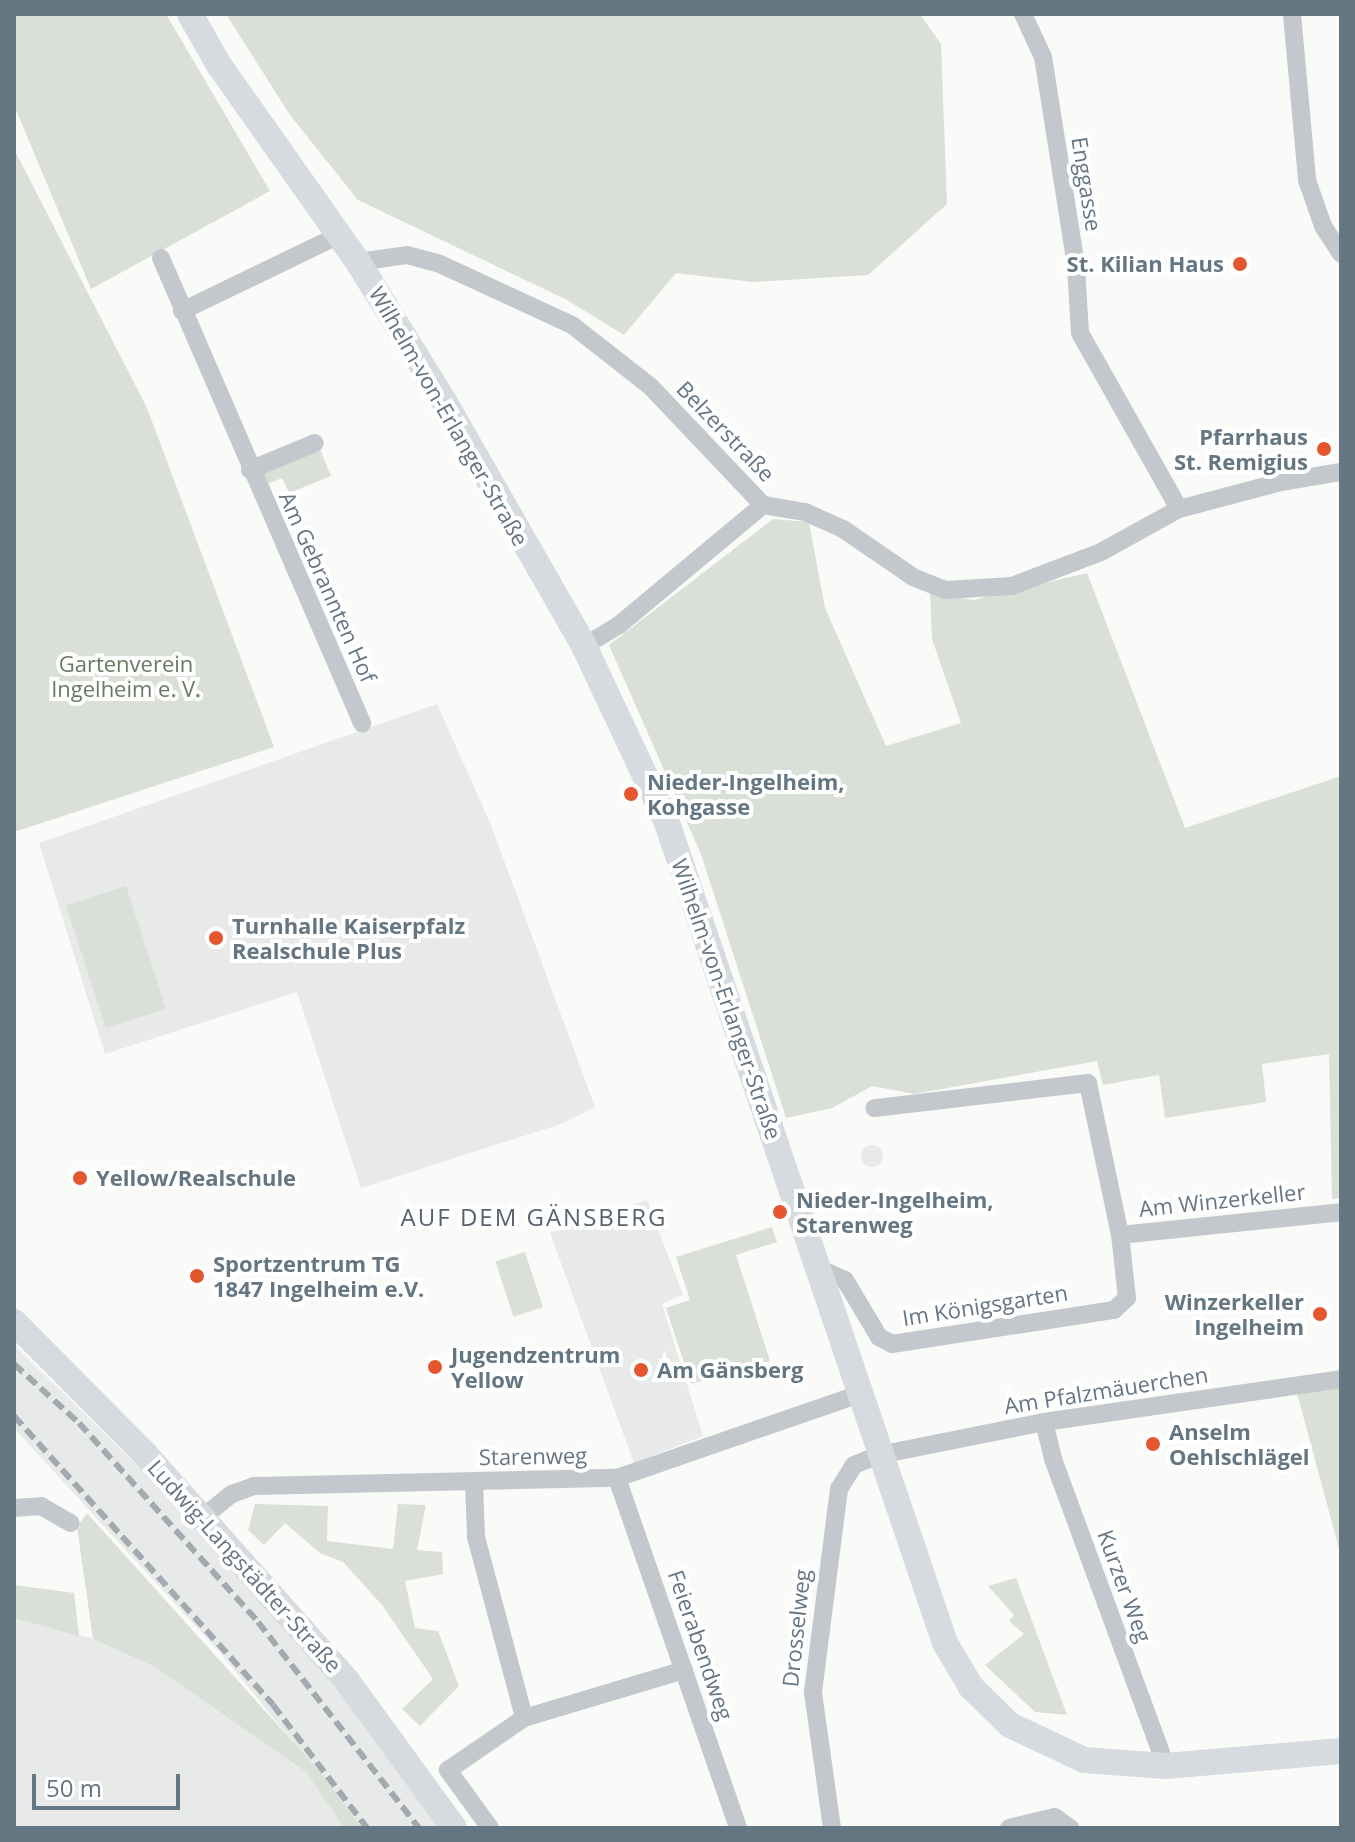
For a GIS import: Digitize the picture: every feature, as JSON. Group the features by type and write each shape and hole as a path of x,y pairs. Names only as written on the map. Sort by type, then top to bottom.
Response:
{"main road":[{"name":"Wilhelm-von-Erlanger-Straße","path":"190,14 219,65 358,262 584,646 666,820 818,1277 945,1643 990,1708 1043,1744 1084,1760 1166,1766 1341,1751"},
{"name":"Ludwig-Langstädter-Straße","path":"14,1322 202,1518 368,1706 454,1828"}],"street":[{"name":"Enggasse","path":"1023,14 1043,57 1076,266 1080,333 1179,509"},
{"path":"1292,14 1307,180 1323,226 1341,254"},
{"path":"182,311 339,235"},
{"name":"Belzerstraße","path":"358,262 407,255 440,264 572,325 651,387 763,505 805,512 843,529 929,586 963,592 1012,586 1101,552 1179,509 1281,482 1341,472"},
{"name":"Am Gebrannten Hof","path":"161,258 250,470 362,723"},
{"path":"250,470 315,443"},
{"path":"584,646 619,625 763,505"},
{"name":"Am Winzerkeller","path":"874,1108 1088,1083 1120,1235 1341,1212"},
{"name":"Im Königsgarten","path":"818,1277 838,1274 879,1337 892,1344 1114,1310 1123,1305 1128,1290 1120,1235"},
{"name":"Am Pfalzmäuerchen","path":"879,1455 1044,1422 1341,1379"},
{"name":"Starenweg","path":"202,1518 232,1494 254,1486 617,1478 860,1394"},
{"name":"Kurzer Weg","path":"1044,1422 1053,1459 1166,1766"},
{"name":"Drosselweg","path":"832,1828 813,1704 823,1589 843,1478 854,1465 879,1455"},
{"name":"Feierabendweg","path":"617,1478 738,1828"},
{"path":"474,1482 476,1537 524,1718"},
{"path":"14,1508 41,1506 71,1523"},
{"path":"490,1828 448,1770 524,1718 684,1670"},
{"path":"1009,1828 1066,1823"}],"shaded area":[{"path":"437,704 491,825 595,1107 561,1124 361,1188 297,992 105,1054 39,843"},
{"path":"872,1145 880,1148 883,1156 880,1164 872,1167 864,1164 861,1156 864,1148"},
{"name":"Am Gänsberg","path":"647,1200 683,1295 662,1304 703,1436 634,1463 550,1233"},
{"path":"14,1345 147,1475 313,1661 367,1725 438,1828 362,1828 223,1656 14,1428"},
{"path":"14,1618 93,1639 155,1667 306,1772 344,1828 14,1828"}],"green space":[{"path":"14,14 166,14 270,191 91,289 14,105"},
{"path":"226,14 920,14 941,44 947,204 868,275 753,282 676,273 624,335 567,300 358,200 290,115"},
{"name":"Gartenverein Ingelheim e. V.","path":"14,149 147,408 274,747 14,832"},
{"path":"320,449 331,476 289,493 282,478 265,485 261,473"},
{"path":"773,519 809,522 825,608 886,746 961,723 932,639 930,592 973,600 1087,573 1185,828 1341,776 1341,1198 1332,1199 1329,1054 1262,1064 1266,1102 1165,1118 1159,1075 1103,1085 1097,1061 914,1094 872,1086 832,1108 786,1118 701,854 609,645"},
{"path":"126,886 166,1009 106,1028 66,905"},
{"path":"772,1227 777,1242 736,1255 770,1361 691,1384 666,1308 690,1300 676,1257"},
{"path":"525,1252 543,1307 513,1317 496,1262"},
{"path":"1341,1387 1341,1556 1297,1393"},
{"path":"255,1504 328,1506 327,1541 393,1549 398,1504 426,1505 417,1550 442,1552 443,1574 405,1581 415,1628 438,1631 459,1686 420,1726 402,1709 433,1679 382,1605 343,1562 320,1553 285,1523 264,1545 248,1530"},
{"path":"87,1513 320,1772 362,1828 344,1828 306,1772 155,1667 93,1639 77,1527"},
{"path":"1016,1578 1067,1715 1035,1712 985,1665 1024,1634 1009,1621 1014,1615 988,1586"},
{"path":"14,1585 74,1593 79,1636 14,1618"}],"railway":[{"path":"14,1364 79,1423 258,1622 419,1828"},
{"path":"14,1416 273,1705 367,1828"}],"place":[{"name":"St. Kilian Haus","path":"1240,264"},
{"name":"Pfarrhaus St. Remigius","path":"1324,449"},
{"name":"Nieder-Ingelheim, Kohgasse","path":"631,794"},
{"name":"Turnhalle Kaiserpfalz Realschule Plus","path":"216,938"},
{"name":"Yellow/Realschule","path":"80,1178"},
{"name":"Nieder-Ingelheim, Starenweg","path":"780,1212"},
{"name":"Sportzentrum TG 1847 Ingelheim e.V.","path":"197,1276"},
{"name":"Winzerkeller Ingelheim","path":"1320,1314"},
{"name":"Jugendzentrum Yellow","path":"435,1367"},
{"name":"Am Gänsberg","path":"641,1370"},
{"name":"Anselm Oehlschlägel","path":"1153,1444"}],"district":[{"name":"AUF DEM GÄNSBERG","path":"534,1217"}]}
